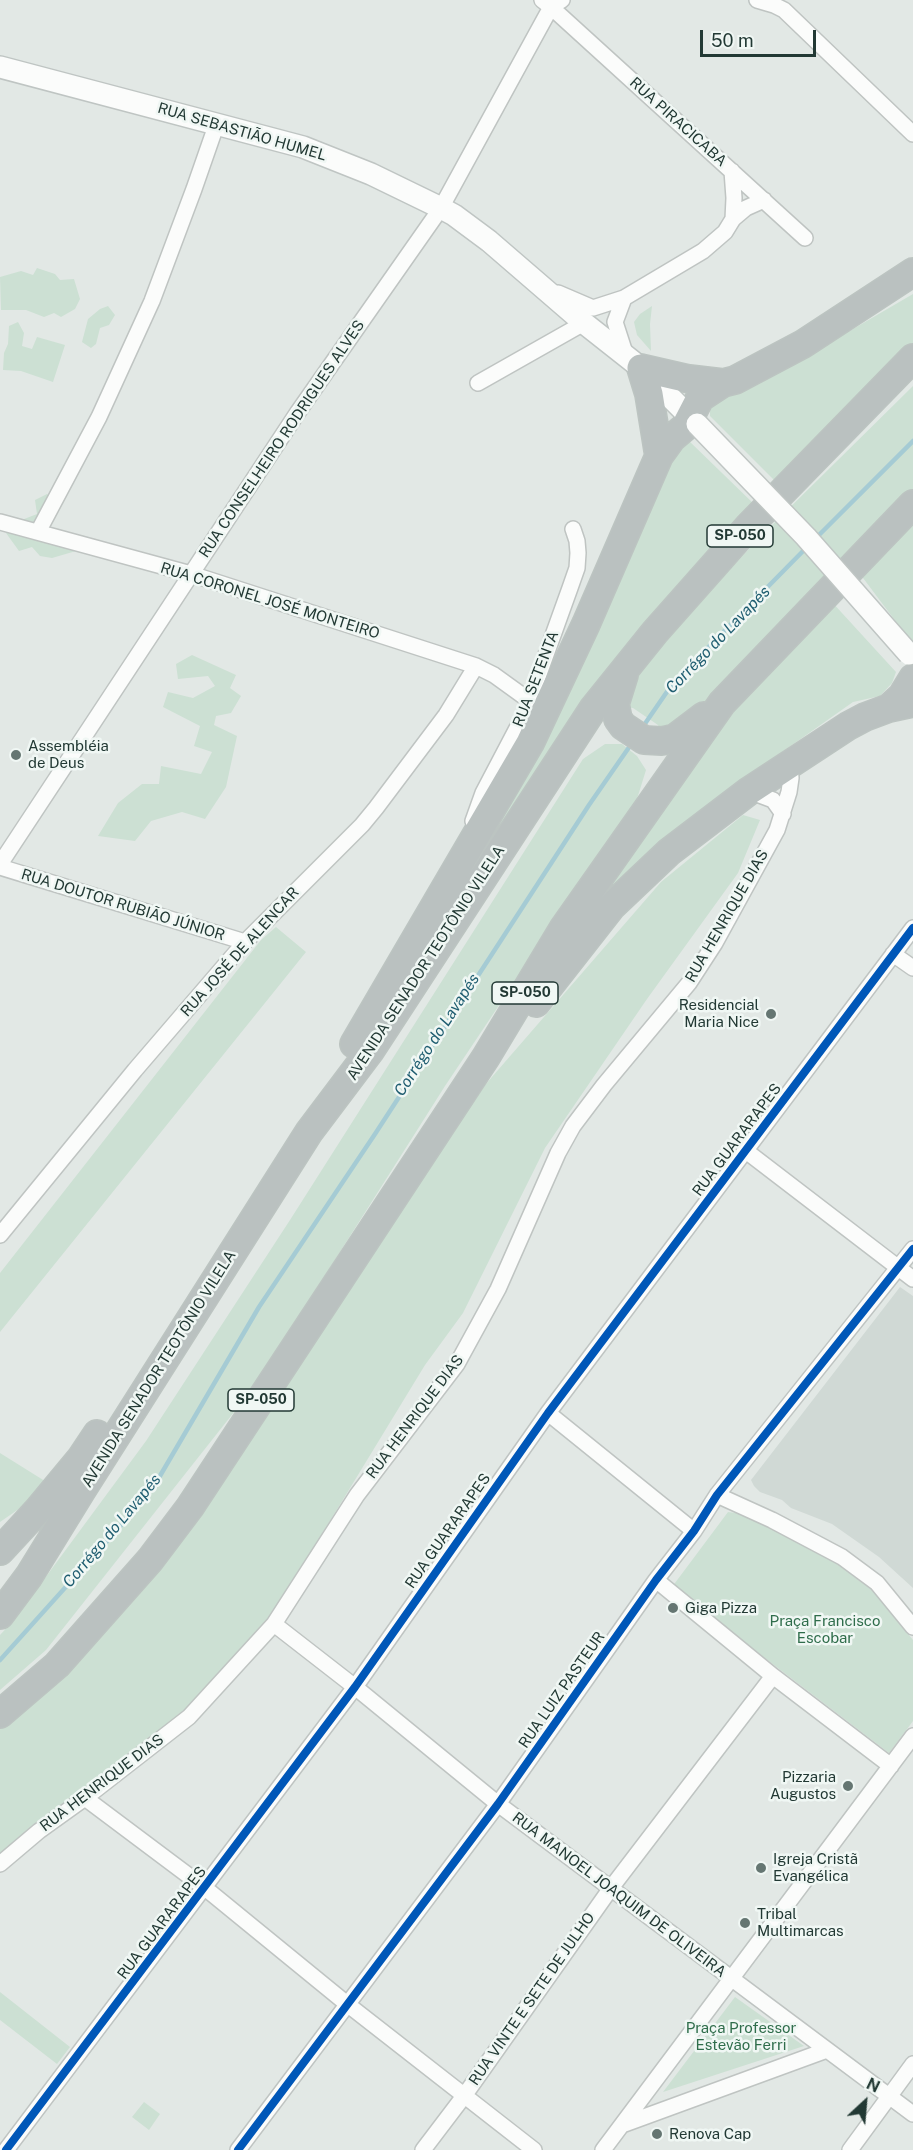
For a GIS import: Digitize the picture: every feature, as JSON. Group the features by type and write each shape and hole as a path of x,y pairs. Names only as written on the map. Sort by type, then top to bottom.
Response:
{"highway":[{"path":"309,1132 370,1015 530,743 659,456 672,438 693,420 700,398 723,382 744,376 803,344 913,272"},
{"name":"AVENIDA SENADOR TEOTÔNIO VILELA","path":"0,1615 30,1576 309,1132 370,1051 581,726 655,632 749,526 913,358"},
{"path":"633,362 670,375 723,382"},
{"path":"633,362 649,394 659,456"},
{"name":"SP-050","path":"0,1714 57,1665 150,1560 190,1507 486,1058 563,929 722,703 913,504"},
{"path":"486,1058 527,1014 612,906 669,852 749,791 848,726 865,717 901,705 912,663"},
{"path":"627,667 615,704 618,719 644,740 675,738 722,703"},
{"path":"0,1551 81,1458 151,1359 182,1332"},
{"path":"0,1536 37,1511"}],"street":[{"path":"757,0 774,4 784,10 913,134"},
{"name":"RUA PIRACICABA","path":"552,2 805,238"},
{"name":"RUA CONSELHEIRO RODRIGUES ALVES","path":"0,866 298,412 441,208 552,2"},
{"name":"RUA SEBASTIÃO HUMEL","path":"0,68 303,147 371,174 441,208 466,224 544,287 584,324 633,362 693,420 806,537 912,663"},
{"path":"38,532 99,417 152,301 217,123"},
{"path":"732,171 733,219"},
{"path":"544,287 593,308 624,298 703,251 725,232 733,219 746,208 765,200"},
{"path":"624,298 615,322 633,362"},
{"path":"478,383 584,324"},
{"name":"RUA CORONEL JOSÉ MONTEIRO","path":"0,522 192,574 476,666 494,675 530,701"},
{"name":"RUA SETENTA","path":"463,859 479,804 530,701 577,568 577,541 573,529"},
{"name":"RUA JOSÉ DE ALENCAR","path":"0,1235 135,1070 245,942 362,825 446,715 476,666"},
{"name":"RUA HENRIQUE DIAS","path":"0,1864 39,1831 189,1717 274,1624 357,1494 457,1364 498,1290 558,1153 573,1126 604,1084 689,983 724,926 767,849 783,814 791,778 790,765"},
{"path":"749,791 773,800 783,814"},
{"name":"RUA DOUTOR RUBIÃO JÚNIOR","path":"0,866 245,942"},
{"name":"RUA GUARARAPES","path":"6,2150 355,1687 548,1413 913,928"},
{"path":"893,954 913,968"},
{"path":"746,1151 913,1279"},
{"name":"RUA LUIZ PASTEUR","path":"238,2150 498,1804 656,1580 694,1531 717,1495 913,1249"},
{"path":"548,1413 694,1531"},
{"path":"717,1495 772,1520 842,1557 877,1583 913,1627"},
{"path":"656,1580 772,1676 891,1766"},
{"name":"RUA MANOEL JOAQUIM DE OLIVEIRA","path":"274,1624 498,1804 913,2114"},
{"name":"RUA VINTE E SETE DE JULHO","path":"423,2150 464,2096 610,1888 772,1676"},
{"path":"603,2150 913,1736"},
{"path":"85,1798 205,1888 347,2004 534,2150"},
{"path":"622,2125 827,2050"},
{"path":"850,2150 913,2064"},
{"path":"0,2141 6,2150"}],"shaded area":[{"path":"900,1287 913,1296 913,1588 879,1557 832,1524 791,1508 782,1500 760,1492 751,1480"}],"green space":[{"path":"37,268 55,274 60,280 74,279 80,299 75,309 61,317 54,313 44,317 26,310 1,310 0,277 21,271 33,275"},
{"path":"913,294 913,351 778,484 710,416 710,403 725,395 757,385"},
{"path":"108,306 115,315 109,325 100,328 96,344 91,348 82,342 88,319 100,309"},
{"path":"652,306 651,351 637,335 634,322 640,314"},
{"path":"18,322 24,333 22,346 32,349 37,337 65,345 53,382 21,371 3,370 9,326"},
{"path":"913,386 913,500 668,750 658,725 633,708 603,705 763,534"},
{"path":"687,439 756,506 442,930 565,703 678,447"},
{"path":"47,494 55,502 44,528 76,551 52,558 40,556 32,547 19,551 6,533 14,523 37,514 35,500"},
{"path":"913,514 913,643 912,643 857,570"},
{"path":"831,601 896,672 892,683 880,696 853,702 734,786 664,841 586,915 731,712"},
{"path":"192,655 236,675 230,688 241,696 231,713 216,716 214,725 237,736 226,787 205,819 182,812 151,821 135,841 98,836 118,803 142,784 159,784 161,766 201,774 212,752 194,746 200,726 163,707 168,692 193,698 215,686 208,676 178,679 176,664"},
{"path":"605,744 622,744 637,756 646,770 637,799 445,1086 257,1383 46,1650 0,1690 0,1635 14,1620 146,1441 290,1220 583,759"},
{"path":"743,815 760,820 738,873 647,999 545,1148 463,1313 425,1365 269,1621 185,1713 0,1859 0,1719 269,1406 485,1085 661,882"},
{"path":"276,927 306,952 0,1332 0,1273 261,940"},
{"path":"0,1453 48,1483 39,1495 0,1522"},
{"name":"Praça Francisco Escobar","path":"728,1512 744,1514 837,1564 872,1590 913,1640 913,1721 889,1753 672,1587"},
{"path":"0,1992 70,2047 57,2064 0,2020"},
{"name":"Praça Professor Estevão Ferri","path":"735,1997 804,2046 663,2092"},
{"path":"144,2102 160,2114 149,2130 132,2117"}],"waterway":[{"name":"Corrégo do Lavapés","path":"816,538 913,441"},
{"name":"Corrégo do Lavapés","path":"642,728 673,683 808,546"},
{"name":"Corrégo do Lavapés","path":"0,1660 117,1530 157,1481 259,1307 632,743"}],"cycle path":[{"path":"6,2150 355,1687 548,1413 913,928"},
{"path":"238,2150 498,1804 656,1580 694,1531 717,1495 913,1249"}],"place":[{"name":"Assembléia de Deus","path":"16,755"},
{"name":"Residencial Maria Nice","path":"771,1014"},
{"name":"Giga Pizza","path":"673,1608"},
{"name":"Pizzaria Augustos","path":"848,1786"},
{"name":"Igreja Cristã Evangélica","path":"761,1868"},
{"name":"Tribal Multimarcas","path":"745,1923"},
{"name":"Renova Cap","path":"657,2134"}]}
